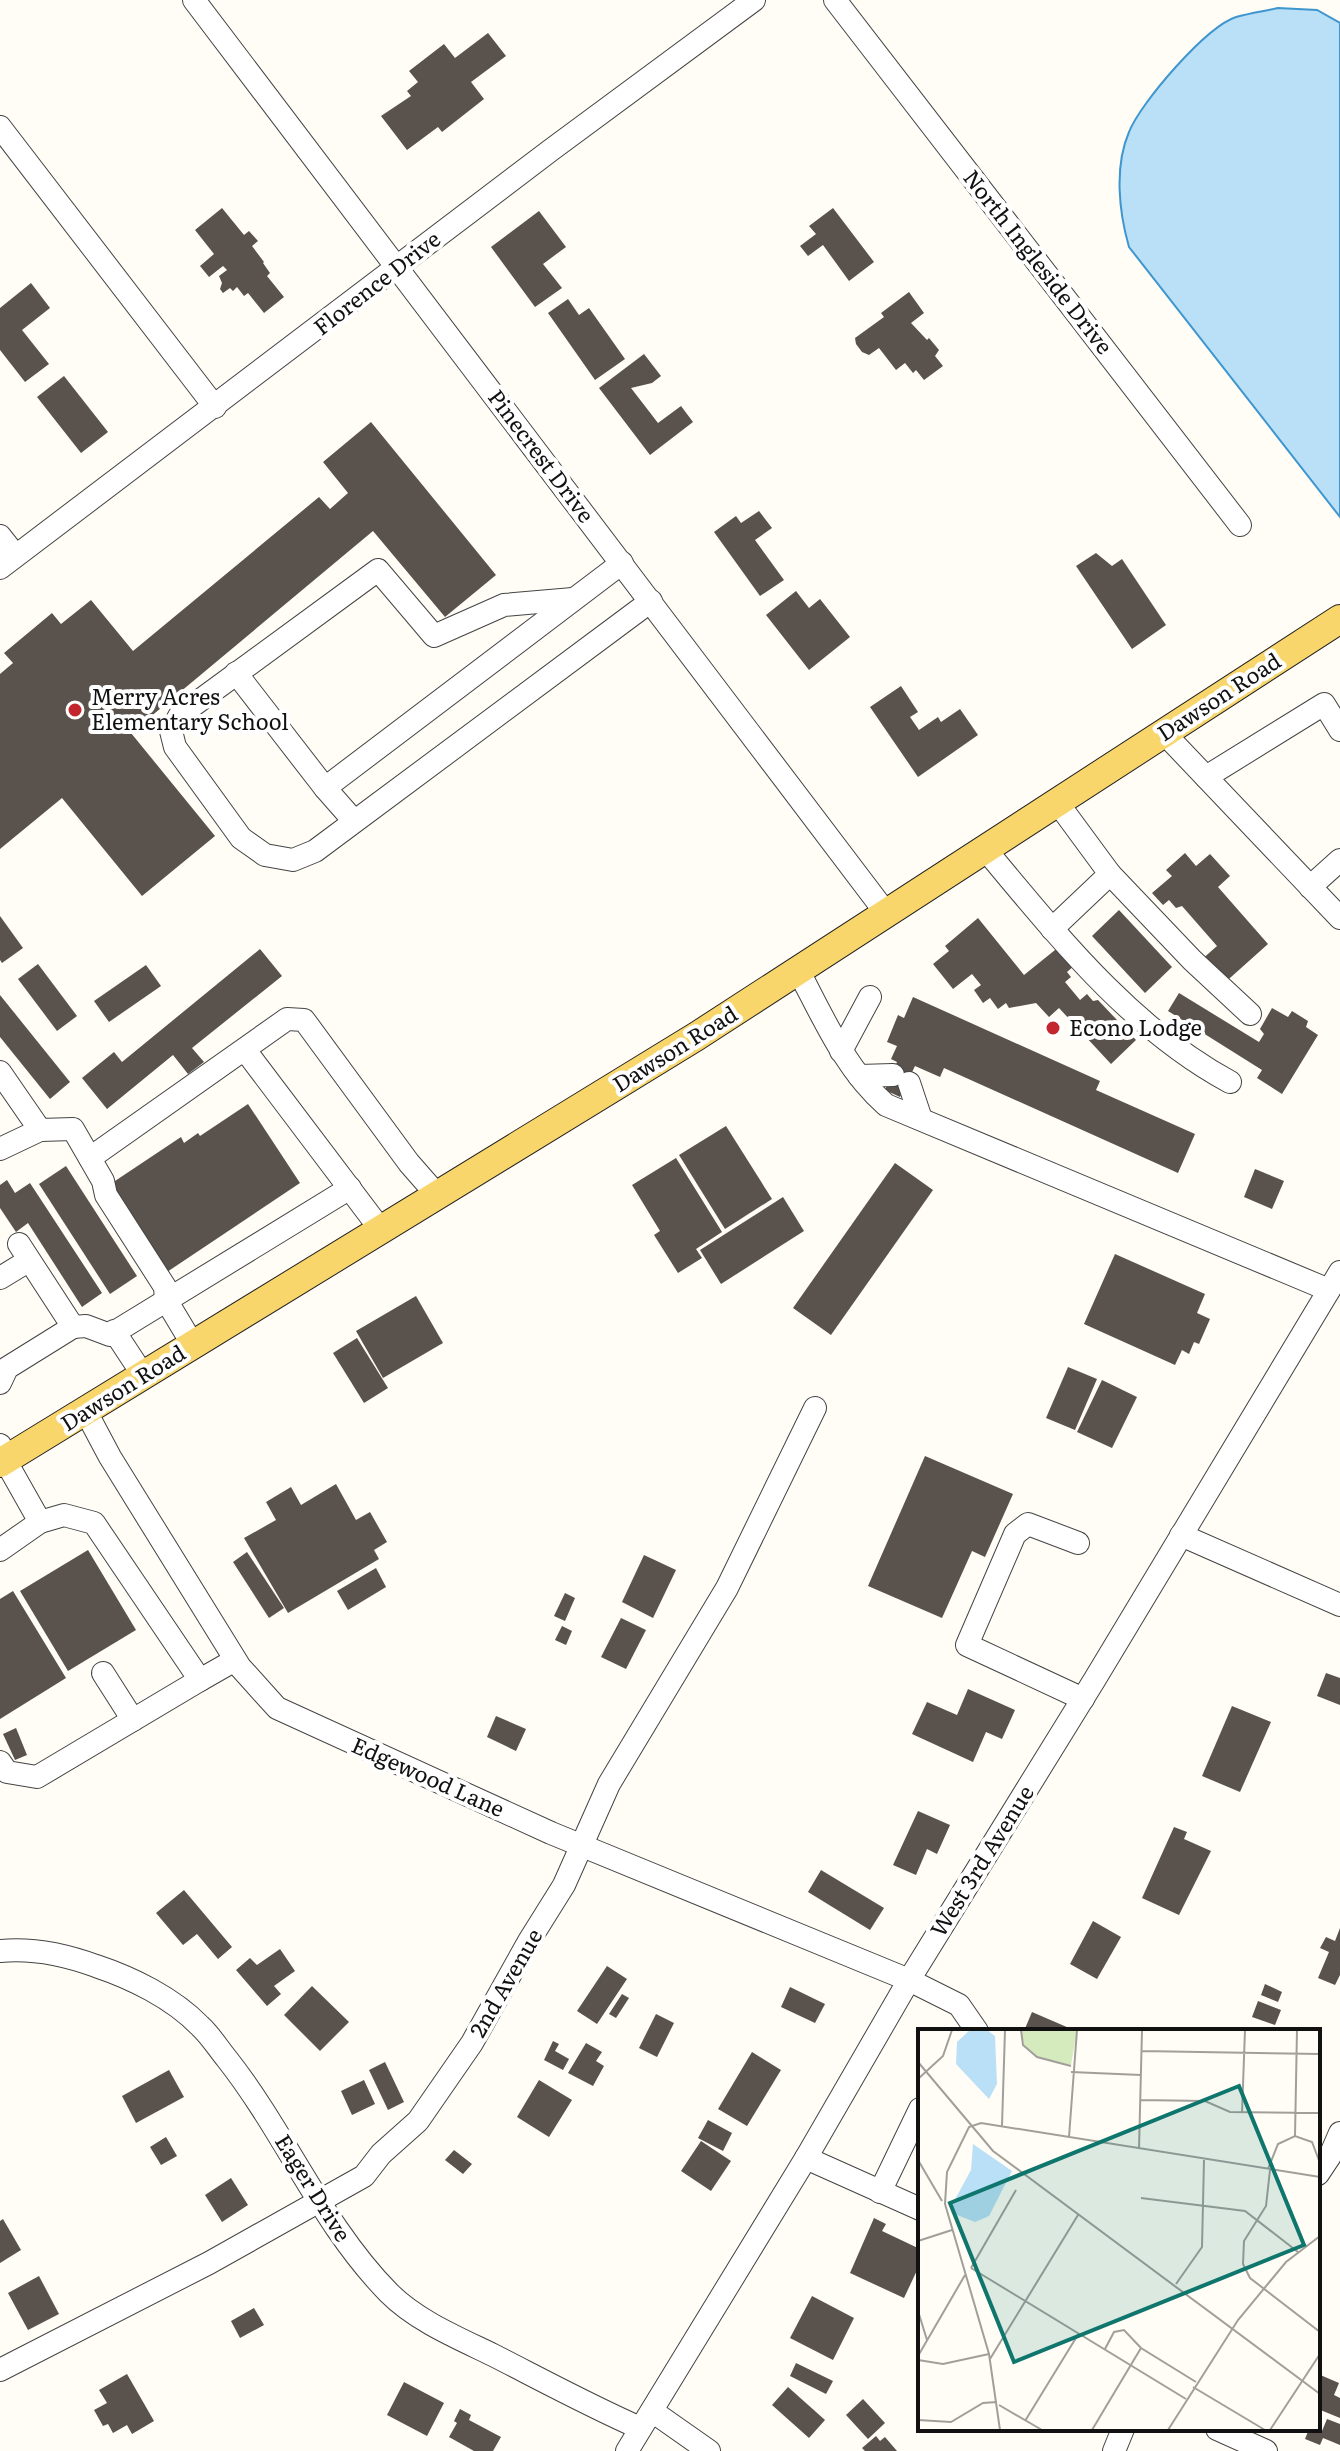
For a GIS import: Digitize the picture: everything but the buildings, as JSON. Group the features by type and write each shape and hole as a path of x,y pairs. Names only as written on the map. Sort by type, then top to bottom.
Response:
{"main road":[{"name":"Dawson Road","path":"2,1456 193,1345 697,1036 1164,733 1337,627"}],"street":[{"name":"Pinecrest Drive","path":"194,0 886,913"},
{"name":"Florence Drive","path":"8,561 754,0"},
{"name":"North Ingleside Drive","path":"835,0 1240,525"},
{"path":"0,127 215,407"},
{"path":"0,536 8,561"},
{"path":"325,788 622,563"},
{"path":"573,599 504,605 434,636 378,570 180,715 171,731 175,747 241,838 265,855 293,860 315,851 651,601"},
{"path":"236,673 354,821"},
{"path":"1206,777 1324,704 1340,730"},
{"path":"1164,733 1340,918"},
{"path":"1057,802 1110,874 1192,960 1250,1014"},
{"path":"985,849 1052,929 1135,1015 1194,1063 1230,1082"},
{"path":"1310,887 1340,860"},
{"path":"1052,929 1110,874"},
{"path":"798,970 841,1051 870,1090 886,1105 1335,1281"},
{"path":"841,1051 870,997"},
{"path":"90,1158 287,1019 304,1020 409,1163 437,1195"},
{"path":"245,1050 381,1230"},
{"path":"0,1072 40,1130"},
{"path":"859,1076 901,1079 921,1119"},
{"path":"0,1149 40,1130 73,1129 103,1181 106,1195 165,1287 166,1300 193,1345"},
{"path":"2,1369 73,1327 86,1326 110,1335 350,1188"},
{"path":"0,1278 24,1252 73,1327"},
{"name":"West 3rd Avenue","path":"627,2451 806,2158 909,1980 1335,1281"},
{"path":"114,1331 143,1375"},
{"name":"2nd Avenue","path":"0,2370 209,2263 364,2176 381,2154 418,2121 472,2043 564,1885 609,1784 727,1588 815,1408"},
{"name":"Edgewood Lane","path":"85,1410 110,1457 235,1660 277,1708 583,1846 909,1980 959,2005 976,2029"},
{"path":"2,1456 40,1522"},
{"path":"0,1550 40,1522 64,1515 94,1523 200,1680"},
{"path":"1078,1543 1028,1524 1015,1534 967,1645 1083,1699"},
{"path":"1181,1535 1340,1605"},
{"path":"0,1762 7,1772 37,1777 235,1660"},
{"path":"103,1673 133,1720"},
{"name":"Eager Drive","path":"0,1951 39,1952 91,1964 152,1991 186,2013 201,2026 255,2094 338,2232 392,2296 422,2317 606,2414 646,2420 709,2451"},
{"path":"880,2192 918,2113"},
{"path":"1320,2171 1340,2133"},
{"path":"806,2158 918,2208"},
{"path":"1114,2451 1122,2431"},
{"path":"1221,2431 1266,2451"}],"water":[{"path":"1278,8 1317,10 1340,23 1340,517 1129,247 1121,204 1120,175 1124,146 1136,119 1160,85 1192,50 1223,24 1236,17"}],"place":[{"name":"Merry Acres Elementary School","path":"75,710"},
{"name":"Econo Lodge","path":"1053,1028"}]}
